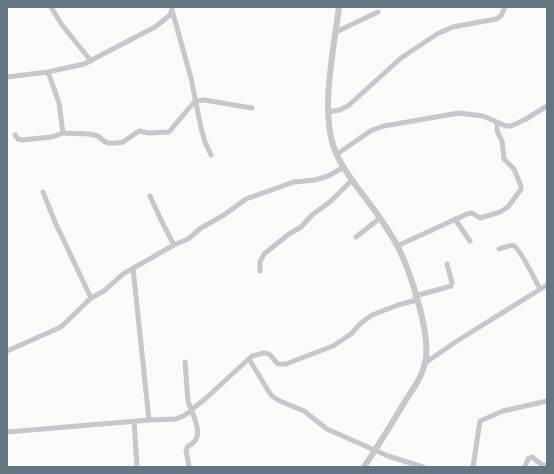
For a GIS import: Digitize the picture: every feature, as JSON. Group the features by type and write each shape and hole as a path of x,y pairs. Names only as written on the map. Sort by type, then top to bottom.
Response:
{"street":[{"path":"51,7 62,24 91,61"},
{"path":"338,7 328,112 333,146 344,168 398,246 416,298 425,338 425,363 418,380 364,467"},
{"path":"328,112 348,106 401,58 437,34 453,27 496,19 503,13 504,7"},
{"path":"7,77 48,72 84,64 155,27 170,15 172,8"},
{"path":"172,8 188,64 205,142 211,155"},
{"path":"336,32 378,12"},
{"path":"48,72 59,104 64,133"},
{"path":"15,135 18,139 30,140 52,137 64,133 94,134 104,141 117,143 123,142 140,131 149,133 169,132 195,101 204,100 252,108"},
{"path":"337,154 372,130 408,121 459,114 483,116 506,126 514,125 547,107"},
{"path":"398,246 470,213 480,218 504,210 511,204 521,186 514,169 504,159 502,141 497,131 497,122"},
{"path":"7,351 61,327 91,298 104,292 123,274 174,245 188,239 201,228 250,198 294,182 320,179 344,168"},
{"path":"260,270 260,262 264,254 331,201 352,180"},
{"path":"43,192 55,222 91,298"},
{"path":"150,196 174,245"},
{"path":"356,238 380,218"},
{"path":"455,219 470,241"},
{"path":"499,249 512,245 516,247 521,253 540,289"},
{"path":"7,432 134,421 176,419 185,415 254,355 264,353 269,354 278,364 286,364 333,346 351,334 361,323 372,315 451,286 452,283 447,264"},
{"path":"133,268 148,420"},
{"path":"425,363 457,341 547,285"},
{"path":"249,359 272,396 280,401 300,409 327,429 399,460 422,467"},
{"path":"185,362 186,392 191,410 196,418 198,428 195,441 193,444 188,446 186,450 190,467"},
{"path":"473,467 480,421 503,411 547,400"},
{"path":"134,421 137,467"},
{"path":"525,467 528,459 532,458 547,466"}]}
